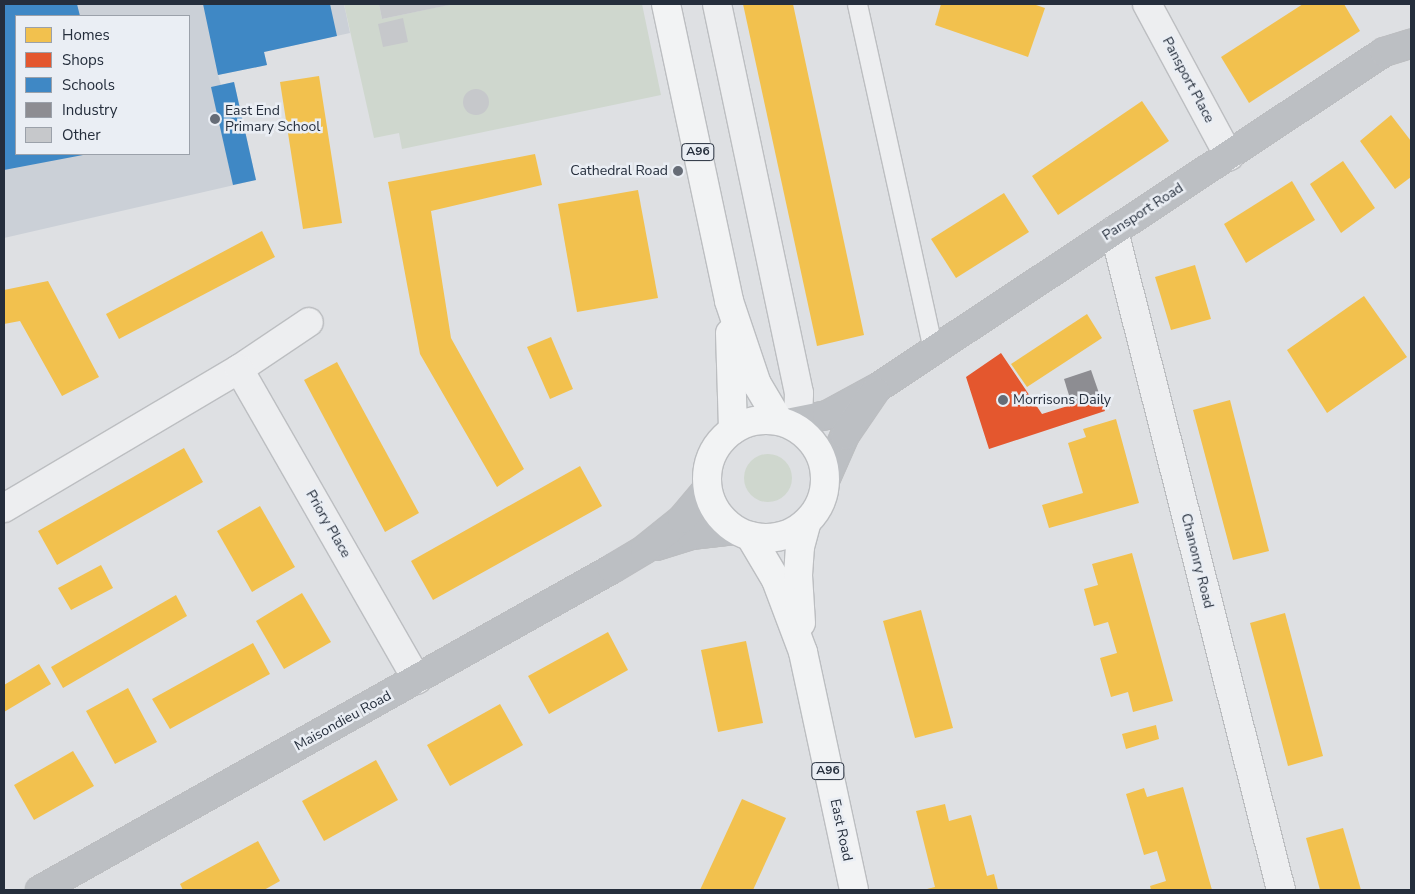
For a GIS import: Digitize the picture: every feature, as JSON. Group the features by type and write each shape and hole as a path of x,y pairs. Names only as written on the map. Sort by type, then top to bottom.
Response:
{"highway":[{"name":"A96","path":"666,4 729,301 757,384 788,422 811,439 824,464 826,478 821,503 806,524 800,546 798,576 803,652"},
{"name":"A96","path":"729,301 733,430"},
{"path":"707,489 712,456 720,441 733,430 763,420 788,422"},
{"name":"A96","path":"707,489 714,509 743,534 776,580 803,652"},
{"name":"A96","path":"743,534 776,537 789,534 806,524"},
{"name":"East Road","path":"803,652 854,890"}],"street":[{"path":"717,4 799,393 788,422"},
{"name":"Pansport Place","path":"1147,4 1229,156"},
{"name":"Pansport Road","path":"877,388 933,349 1229,156 1384,52 1411,44"},
{"name":"Chanonry Road","path":"1114,231 1281,890"},
{"path":"4,508 239,369 309,322"},
{"name":"Priory Place","path":"239,369 417,680"},
{"path":"788,422 826,415 877,388"},
{"path":"826,478 846,435 877,388"},
{"path":"646,549 682,519 707,489"},
{"path":"646,549 691,535 743,534"},
{"name":"Maisondieu Road","path":"40,890 417,680 646,549"}],"lane":[{"path":"857,4 933,349"}],"shaded area":[{"name":"East End Primary School","path":"4,4 344,4 350,33 264,52 267,65 218,75 221,85 234,82 256,180 4,238"},
{"path":"344,4 379,4 382,19 452,4 642,4 661,95 402,149 399,133 374,138"},
{"path":"763,454 773,454 782,458 788,464 791,469 791,487 782,498 773,502 763,502 754,498 748,492 744,483 744,473 748,464 754,458"}],"building: Homes":[{"path":"743,4 793,4 864,335 817,346"},
{"path":"941,4 1033,4 1045,8 1028,57 935,25"},
{"path":"1303,4 1344,4 1360,31 1249,103 1221,57"},
{"path":"319,76 342,223 303,229 280,82"},
{"path":"1142,101 1169,141 1058,215 1032,176"},
{"path":"1391,115 1411,141 1411,177 1395,189 1360,141"},
{"path":"535,154 542,185 431,211 451,338 524,469 497,487 420,354 388,182"},
{"path":"1343,161 1375,208 1341,233 1310,184"},
{"path":"1292,181 1315,220 1246,263 1224,224"},
{"path":"638,190 658,298 577,312 558,204"},
{"path":"1004,193 1029,232 956,278 931,239"},
{"path":"262,231 275,257 119,339 106,314"},
{"path":"1195,265 1211,319 1171,330 1155,277"},
{"path":"48,281 99,377 62,396 20,321 4,324 4,290"},
{"path":"1364,296 1407,357 1327,413 1287,350"},
{"path":"1087,314 1102,338 1027,387 1011,364"},
{"path":"551,337 573,389 550,399 527,347"},
{"path":"337,362 419,513 385,532 304,380"},
{"path":"1230,400 1269,551 1233,560 1193,410"},
{"path":"1116,419 1139,503 1049,528 1042,505 1083,493 1068,443 1086,437 1083,429"},
{"path":"184,448 203,482 57,565 38,531"},
{"path":"580,466 602,506 433,600 411,561"},
{"path":"260,506 295,567 252,592 217,531"},
{"path":"1132,553 1173,701 1133,712 1128,692 1111,697 1100,658 1117,653 1108,622 1094,626 1084,589 1098,585 1092,564"},
{"path":"101,565 113,588 71,610 58,588"},
{"path":"302,593 331,642 284,669 256,621"},
{"path":"176,595 187,616 63,688 51,667"},
{"path":"921,610 953,728 915,738 883,621"},
{"path":"1285,613 1323,756 1288,766 1250,623"},
{"path":"608,632 628,670 549,714 528,676"},
{"path":"746,641 763,723 718,732 701,650"},
{"path":"253,643 270,674 170,729 152,699"},
{"path":"39,664 51,684 4,712 4,685"},
{"path":"128,688 157,742 115,764 86,711"},
{"path":"500,704 523,745 450,786 427,745"},
{"path":"1156,725 1159,739 1126,749 1122,734"},
{"path":"73,751 94,786 34,820 14,785"},
{"path":"376,760 398,800 324,841 302,801"},
{"path":"1183,787 1212,890 1151,890 1150,886 1166,881 1157,851 1144,855 1126,794 1144,788 1147,797"},
{"path":"742,799 786,818 753,890 700,890"},
{"path":"945,804 949,821 971,815 987,876 994,874 998,890 923,890 935,887 916,811"},
{"path":"1343,828 1361,890 1320,890 1306,838"},
{"path":"258,841 280,881 264,890 183,890 180,884"}],"building: Shops":[{"name":"Morrisons Daily","path":"1001,353 1042,414 1100,396 1105,411 989,449 966,377"}],"building: Schools":[{"path":"4,4 77,4 80,15 15,15 15,155 83,155 4,170"},
{"path":"203,4 330,4 337,36 264,52 267,65 218,75"},
{"path":"234,82 256,180 233,185 211,87"}],"building: Industry":[{"path":"1091,370 1100,396 1072,405 1064,379"}],"building: Other":[{"path":"379,4 449,4 449,5 382,19"},
{"path":"403,18 408,42 383,47 378,24"},
{"path":"476,89 485,93 489,102 485,111 476,115 467,111 463,102 467,93"}],"place":[{"name":"East End Primary School","path":"215,119"},
{"name":"Cathedral Road","path":"678,171"},
{"name":"Morrisons Daily","path":"1003,400"}]}
